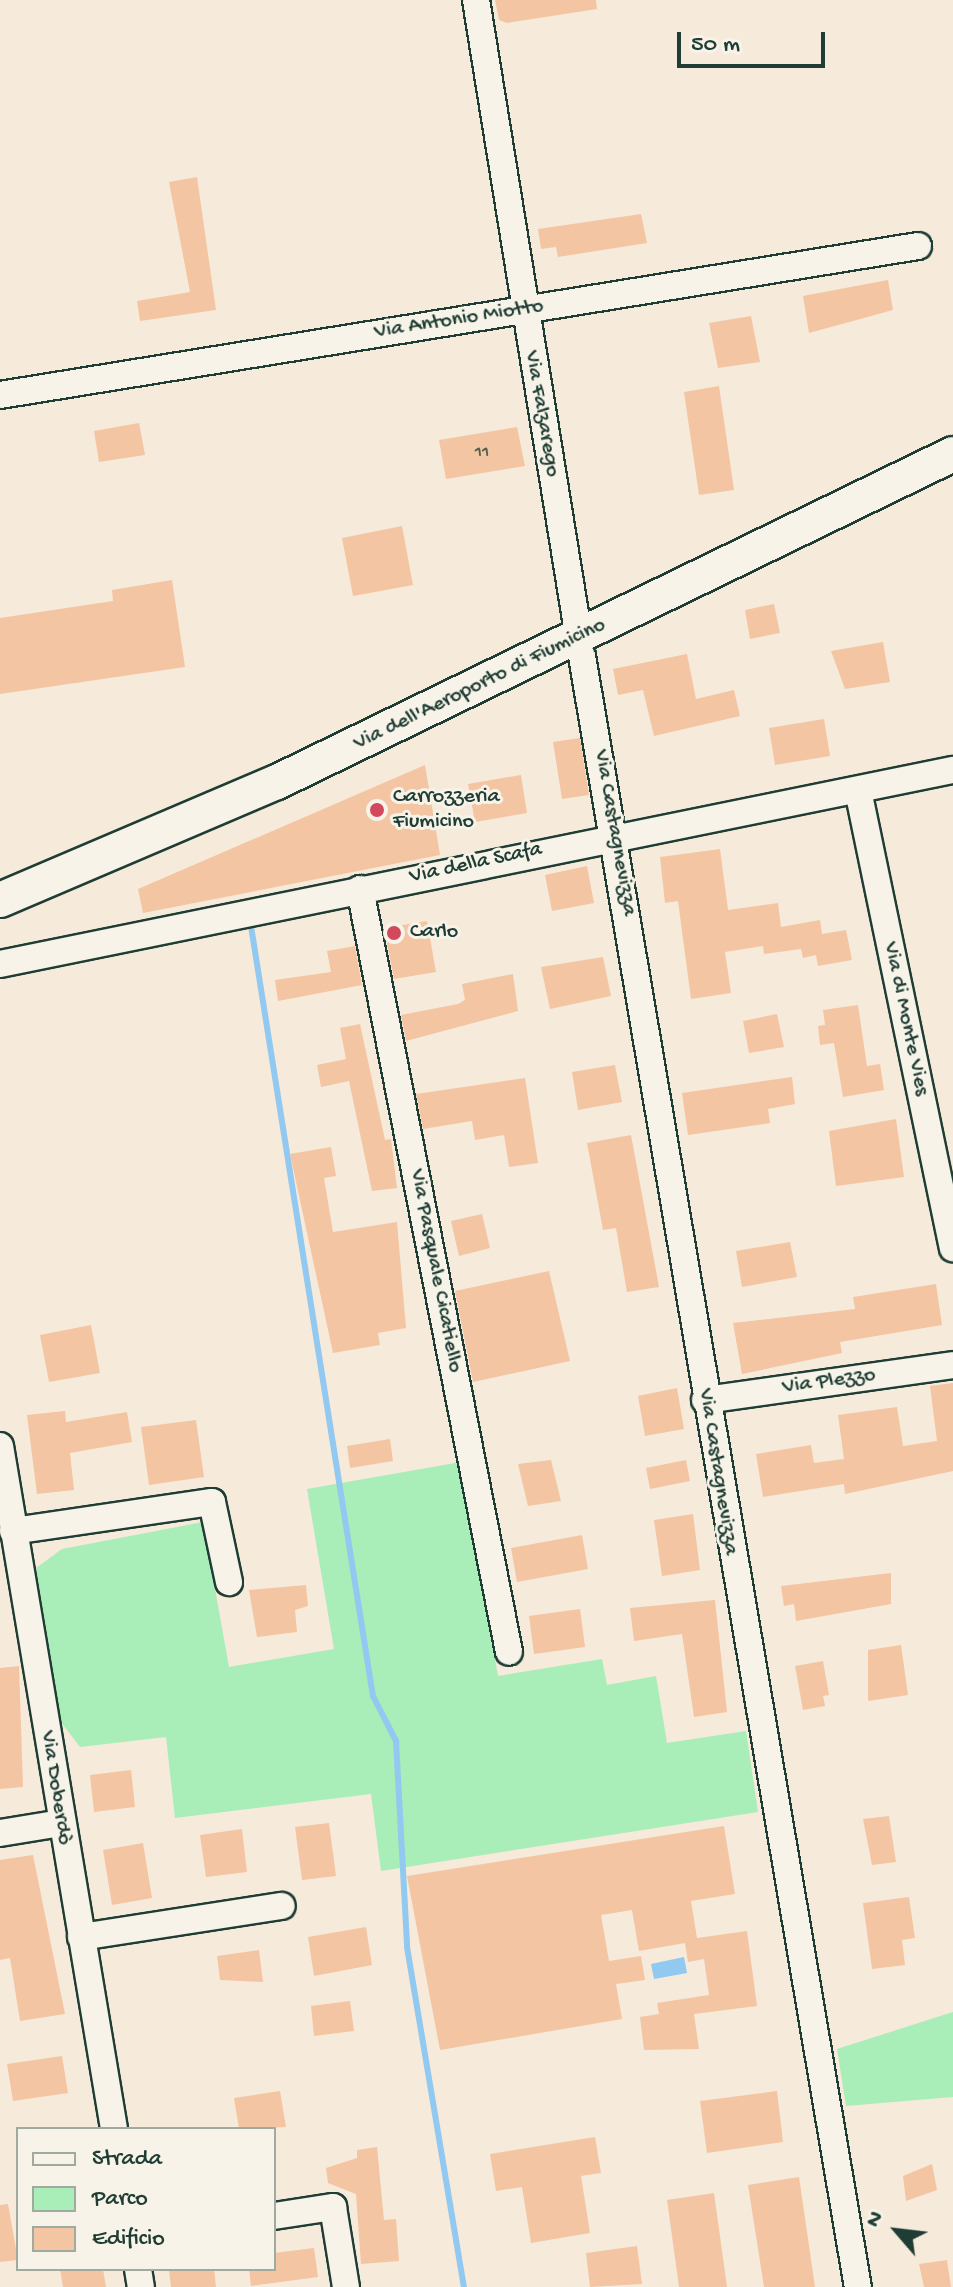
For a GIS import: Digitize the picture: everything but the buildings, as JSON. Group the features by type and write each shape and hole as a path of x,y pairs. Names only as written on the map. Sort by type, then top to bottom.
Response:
{"main road":[{"name":"Via dell'Aeroporto di Fiumicino","path":"0,900 277,782 581,647 953,454"}],"street":[{"name":"Via Falzarego","path":"476,0 523,310 581,647"},
{"name":"Via Antonio Miotto","path":"0,395 918,246"},
{"name":"Via Castagnevizza","path":"581,647 615,834 705,1400 858,2287"},
{"name":"Via della Scafa","path":"0,964 615,834 953,770"},
{"name":"Via di Monte Vies","path":"858,790 953,1248"},
{"name":"Via Pasquale Cicatiello","path":"360,889 509,1652"},
{"name":"Via Plezzo","path":"705,1400 953,1365"},
{"name":"Via Doberdò","path":"0,1446 114,2127"},
{"path":"13,1531 212,1502 229,1582"},
{"path":"0,1833 61,1823"},
{"path":"81,1937 282,1906"},
{"path":"276,2216 333,2207 346,2287"}],"green space":[{"path":"461,1462 498,1676 602,1659 607,1685 656,1676 667,1743 746,1731 758,1812 381,1871 371,1794 175,1818 166,1737 80,1747 61,1722 36,1568 62,1549 203,1522 229,1667 334,1649 307,1489"},
{"path":"953,2012 953,2097 846,2106 837,2049"}],"water":[{"path":"684,1957 687,1973 654,1979 651,1964"}],"waterway":[{"path":"251,926 373,1696 396,1741 407,1947 464,2287"}],"place":[{"name":"Carrozzeria Fiumicino","path":"377,810"},
{"name":"Carlo","path":"394,933"}]}
